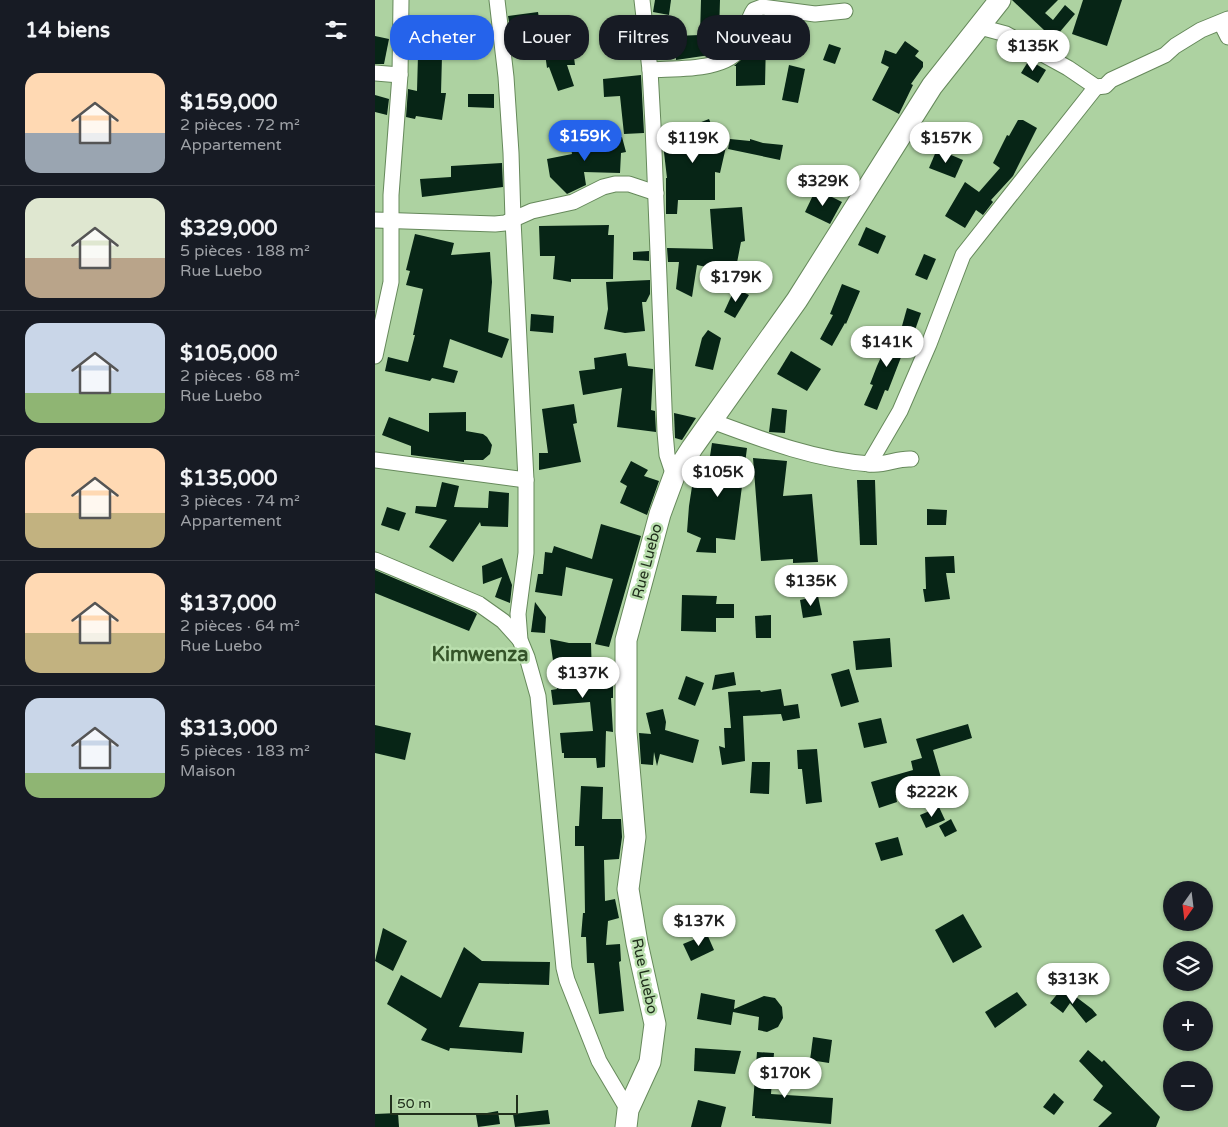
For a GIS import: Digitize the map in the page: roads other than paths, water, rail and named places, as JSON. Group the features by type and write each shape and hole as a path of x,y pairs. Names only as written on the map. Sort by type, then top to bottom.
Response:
{"street":[{"path":"375,356 391,282 391,195 400,75 401,0"},
{"path":"497,0 506,77 526,480 527,554 518,614 520,640 538,696 567,980 599,1061 627,1118"},
{"path":"642,0 650,70 665,432 667,455 674,476"},
{"name":"Rue Luebo","path":"627,1118 650,1062 655,1024 637,942 628,889 635,837 627,741 626,640 660,514 674,476 797,300 932,86 1000,0"},
{"path":"650,70 715,65 727,61 742,46 749,20 754,10 762,7 815,14 845,11"},
{"path":"980,27 994,30 1012,38 1068,68 1096,87 1105,86 1111,80 1165,56 1175,46 1201,30 1224,21 1228,37"},
{"path":"375,73 400,75"},
{"path":"869,464 900,411 929,344 963,256 1096,87"},
{"path":"375,220 495,224 513,220 532,211 573,202 603,186 629,184 656,193"},
{"path":"712,421 779,446 869,464 911,459"},
{"path":"375,460 526,480"},
{"path":"375,560 479,604 503,621 520,640"}],"district":[{"name":"Kimwenza","path":"480,654"}]}
